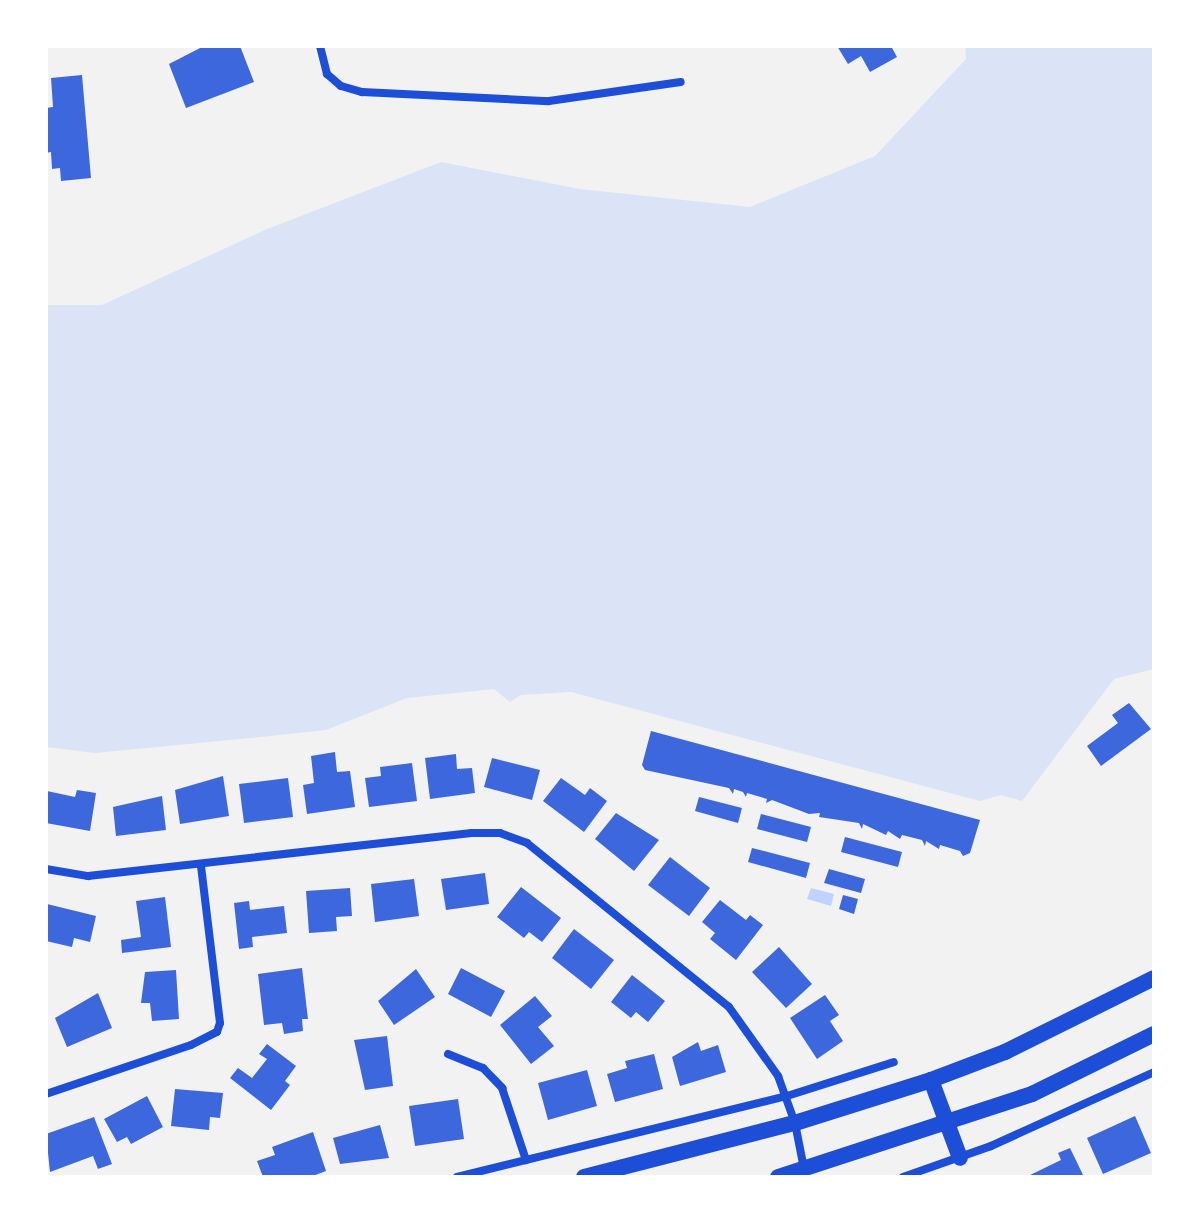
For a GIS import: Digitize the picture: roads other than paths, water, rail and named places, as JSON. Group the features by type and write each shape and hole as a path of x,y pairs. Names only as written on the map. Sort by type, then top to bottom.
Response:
{"main road":[{"path":"584,1177 795,1123 931,1080 1005,1052 1154,978"},
{"path":"778,1177 948,1125 1032,1094 1154,1034"},
{"path":"931,1080 960,1158"}],"street":[{"path":"320,46 327,74 362,92 549,101 681,82"},
{"path":"46,869 88,876 483,832 527,843 712,989 752,1034 787,1096 804,1170"},
{"path":"46,1094 191,1045 217,1032 220,1023 201,865"},
{"path":"448,1054 483,1068 502,1088 526,1160"},
{"path":"457,1177 787,1096 894,1062"},
{"path":"903,1177 960,1158 1154,1072"}],"water":[{"path":"811,888 834,894 831,906 807,899"}]}
